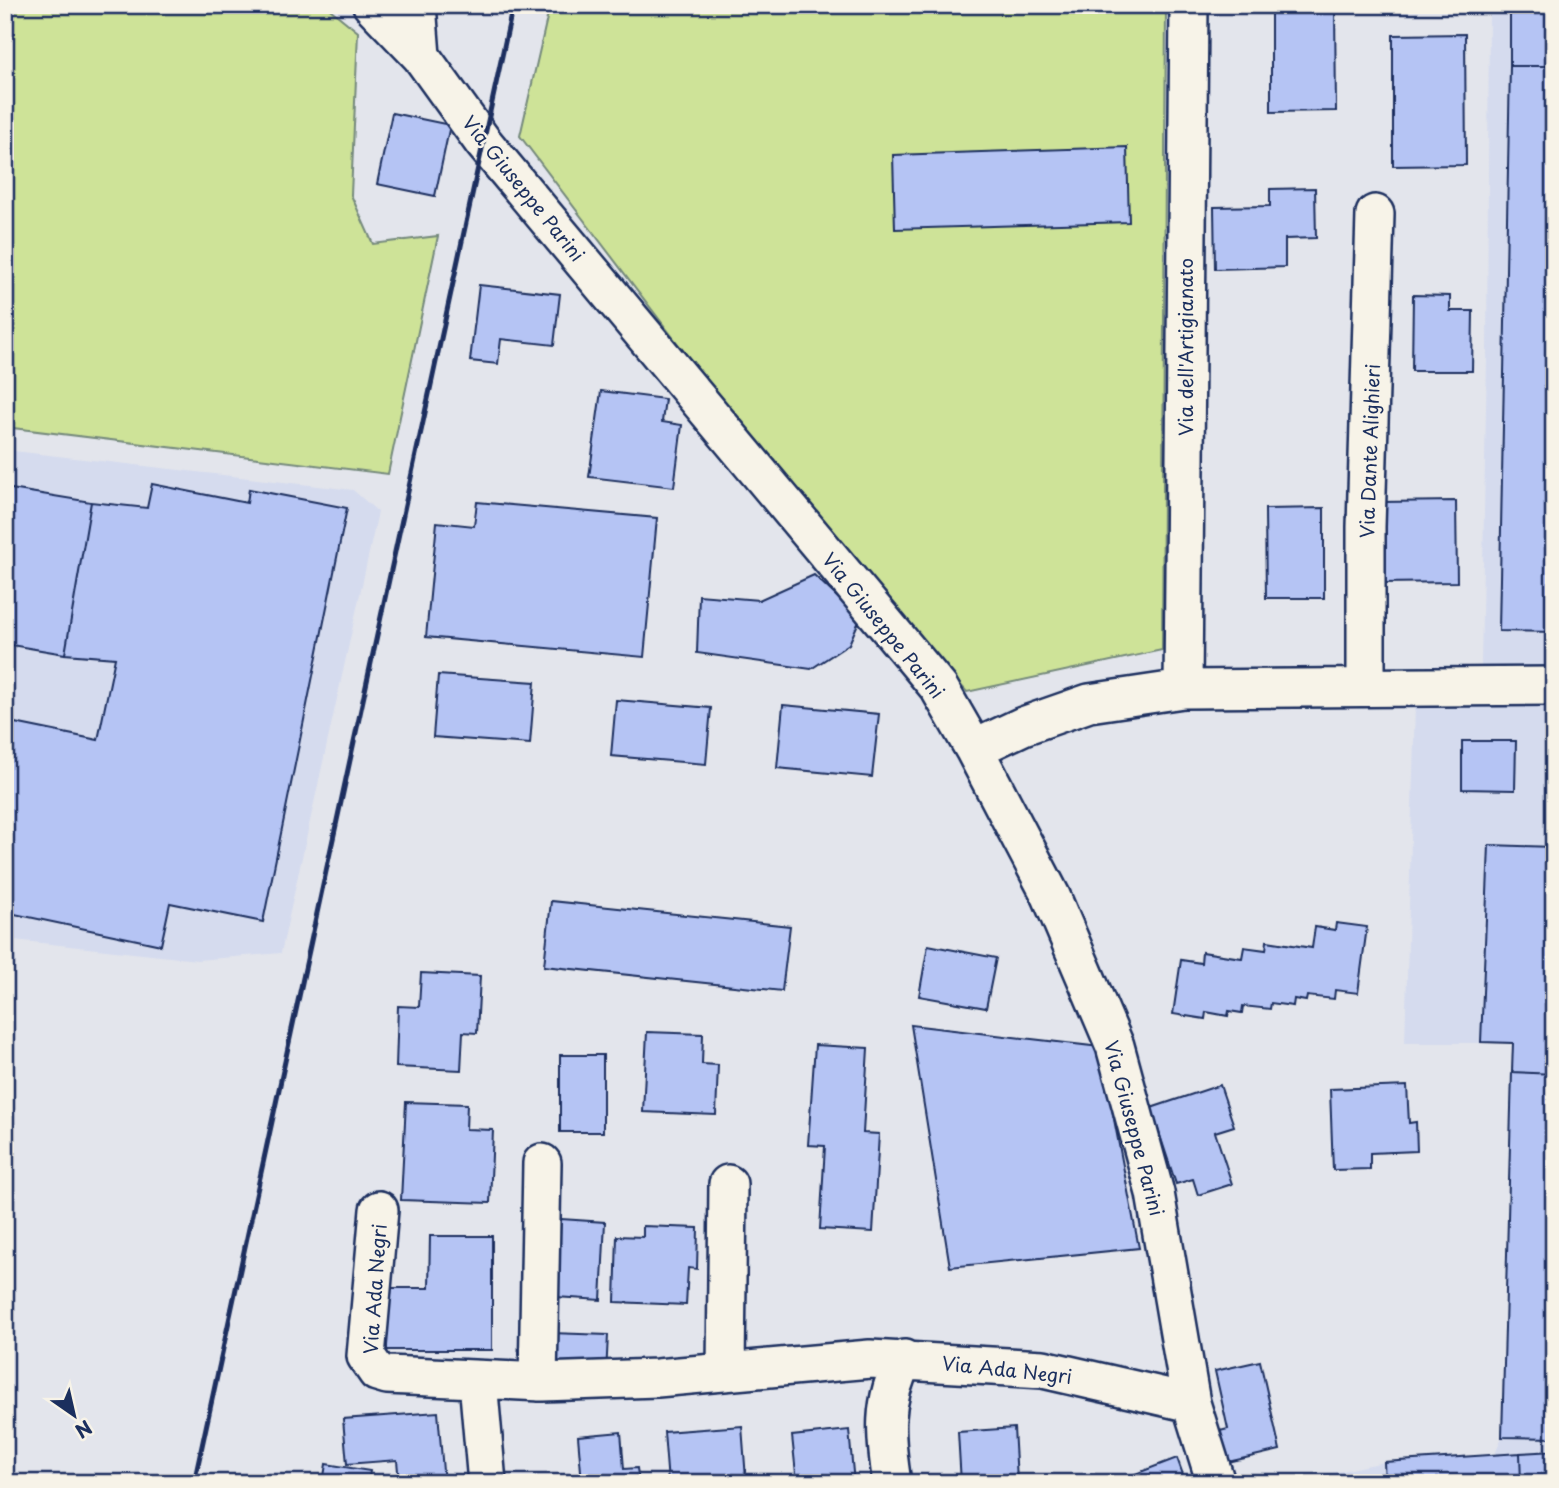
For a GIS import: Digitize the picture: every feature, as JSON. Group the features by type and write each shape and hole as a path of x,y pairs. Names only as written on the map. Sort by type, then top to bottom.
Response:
{"street":[{"name":"Via Giuseppe Parini","path":"372,5 421,56 483,142 939,688 974,749 1051,896 1115,1046 1155,1193 1191,1403 1216,1483"},
{"path":"417,5 421,56"},
{"name":"Via dell'Artigianato","path":"1183,689 1189,5"},
{"name":"Via Dante Alighieri","path":"1366,687 1366,527 1375,214"},
{"path":"974,749 1023,726 1089,703 1183,689 1554,685"},
{"path":"538,1382 542,1163"},
{"path":"726,1371 728,1184"},
{"name":"Via Ada Negri","path":"379,1210 366,1356 377,1373 478,1381 538,1382 657,1378 870,1359 904,1359 1043,1369 1191,1403"},
{"path":"892,1483 886,1416 893,1379 904,1359"},
{"path":"478,1381 487,1483"}],"shaded area":[{"path":"1489,5 1554,5 1554,666 1481,666 1487,357"},
{"path":"5,450 353,490 378,512 281,953 197,960 5,939"},
{"path":"1554,701 1554,1483 1286,1483 1384,1462 1495,1454 1502,1437 1513,1043 1405,1043 1415,705"}],"green space":[{"path":"5,5 325,5 358,32 351,195 373,244 438,236 388,474 5,427"},
{"path":"550,5 1166,5 1162,650 967,692 817,527 520,136"}],"building":[{"path":"1510,5 1554,5 1554,66 1510,66"},
{"path":"1271,7 1335,7 1336,111 1271,112"},
{"path":"1465,34 1466,165 1393,166 1393,35"},
{"path":"1510,66 1554,66 1554,632 1499,631"},
{"path":"392,113 450,125 435,196 377,184"},
{"path":"1127,147 1129,222 895,229 893,155"},
{"path":"1315,188 1316,238 1285,239 1285,267 1215,269 1214,207 1270,206 1270,189"},
{"path":"479,285 560,294 554,345 501,339 498,364 470,361"},
{"path":"1413,295 1450,296 1450,311 1473,311 1472,371 1412,371"},
{"path":"601,391 665,399 662,422 682,425 674,487 589,477"},
{"path":"152,484 247,503 249,489 347,508 263,922 170,903 161,945 5,912 5,721 98,740 115,658 65,654 91,502 147,508"},
{"path":"5,488 91,502 65,654 5,644"},
{"path":"1456,501 1457,582 1381,583 1380,502"},
{"path":"477,502 657,518 644,657 426,637 437,522 474,526"},
{"path":"1324,508 1324,598 1266,598 1265,509"},
{"path":"814,575 860,619 849,644 811,669 697,653 699,595 759,600"},
{"path":"438,675 535,682 530,744 433,737"},
{"path":"616,700 711,708 706,764 611,756"},
{"path":"783,705 879,714 872,777 777,768"},
{"path":"1462,741 1516,741 1515,790 1462,789"},
{"path":"1489,845 1554,847 1554,1074 1512,1072 1513,1043 1481,1042"},
{"path":"551,901 790,926 782,991 544,966"},
{"path":"1336,923 1367,927 1358,993 1335,990 1334,999 1307,996 1306,1001 1294,999 1293,1006 1271,1003 1270,1009 1243,1006 1242,1013 1229,1011 1228,1016 1206,1012 1205,1019 1173,1014 1181,960 1201,963 1202,952 1242,958 1244,947 1266,950 1267,941 1312,948 1315,927 1335,930"},
{"path":"928,945 996,958 986,1008 919,996"},
{"path":"421,973 480,976 477,1033 463,1032 461,1070 396,1067 398,1006 419,1007"},
{"path":"911,1025 1100,1047 1139,1248 950,1267"},
{"path":"647,1032 703,1034 702,1064 718,1065 716,1115 643,1112"},
{"path":"815,1045 868,1048 863,1133 879,1134 873,1232 820,1229 825,1146 808,1145"},
{"path":"560,1055 603,1055 603,1132 560,1132"},
{"path":"1512,1072 1554,1074 1554,1438 1502,1437"},
{"path":"1220,1085 1234,1126 1215,1132 1232,1184 1198,1195 1193,1179 1176,1184 1151,1108"},
{"path":"1407,1086 1409,1123 1416,1122 1417,1151 1370,1153 1370,1169 1333,1170 1330,1089"},
{"path":"406,1102 467,1104 466,1129 493,1130 490,1203 401,1200"},
{"path":"561,1219 605,1222 601,1300 556,1297"},
{"path":"643,1226 698,1228 697,1269 688,1268 686,1305 615,1302 617,1236 643,1237"},
{"path":"430,1236 492,1236 492,1350 387,1350 387,1288 429,1288"},
{"path":"551,1333 608,1335 606,1375 549,1373"},
{"path":"1260,1361 1280,1450 1215,1465 1208,1434 1228,1429 1215,1371"},
{"path":"438,1412 444,1483 399,1483 397,1460 347,1464 343,1419"},
{"path":"742,1426 746,1479 668,1483 664,1432"},
{"path":"1014,1428 1017,1480 961,1483 958,1432"},
{"path":"849,1430 854,1483 797,1483 792,1436"},
{"path":"621,1432 624,1469 637,1468 639,1483 582,1483 578,1436"},
{"path":"1554,1451 1554,1483 1521,1483 1520,1453"},
{"path":"1520,1453 1521,1483 1385,1483 1384,1462"},
{"path":"1177,1458 1186,1483 1117,1483 1117,1481"},
{"path":"326,1464 370,1471 368,1483 323,1483"}],"railway":[{"path":"194,1483 513,5"}]}
